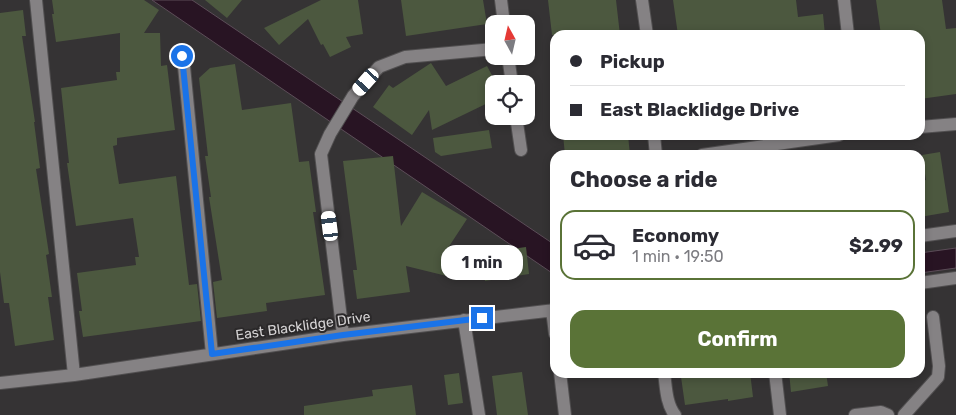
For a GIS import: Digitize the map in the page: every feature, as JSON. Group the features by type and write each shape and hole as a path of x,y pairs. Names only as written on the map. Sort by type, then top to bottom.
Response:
{"street":[{"path":"36,0 74,375"},
{"path":"501,0 503,15"},
{"path":"642,0 646,30"},
{"path":"844,0 847,30"},
{"path":"343,335 321,154 330,134 353,96 379,67 405,57 485,50"},
{"path":"182,56 212,354"},
{"path":"925,127 956,124"},
{"path":"517,125 520,150"},
{"path":"736,150 804,140"},
{"path":"925,235 956,231"},
{"path":"925,282 956,278"},
{"name":"East Blacklidge Drive","path":"0,383 74,375 343,335 550,309"},
{"path":"904,415 938,377 939,366 933,317"},
{"path":"464,320 479,415"},
{"path":"561,378 565,415"},
{"path":"665,378 667,399 672,413 675,415"},
{"path":"776,378 780,415"},
{"path":"854,415 881,412 888,415"}],"shaded area":[{"path":"152,0 192,0 550,242 550,272"},
{"path":"956,248 956,268 925,272 925,252"}],"building":[{"path":"52,0 144,0 159,10 144,33 160,33 161,66 167,65 175,130 117,138 117,145 113,146 119,184 176,176 189,285 197,284 201,321 83,337 79,311 82,311 77,273 136,265 135,257 139,257 133,218 76,226 67,163 69,163 61,88 117,80 116,72 120,72 120,33 56,42"},
{"path":"205,0 242,0 227,18"},
{"path":"321,0 358,0 363,34 346,37 351,47 330,57 323,44 321,45 308,19 279,45 264,28"},
{"path":"401,0 483,0 485,24 406,36"},
{"path":"548,0 616,0 619,30 551,30"},
{"path":"673,0 796,0 798,17 823,14 825,30 677,30"},
{"path":"876,0 942,0 946,29 956,28 956,94 925,98 925,30 880,30"},
{"path":"23,10 26,36 22,36 40,168 36,169 49,254 46,255 52,297 48,297 54,340 15,346 9,303 4,303 0,272 0,13"},
{"path":"431,63 446,86 487,66 492,75 485,75 485,104 432,130 429,110 412,135 373,107 389,85 393,88"},
{"path":"235,64 242,110 291,103 299,162 309,161 316,212 313,212 325,295 266,303 267,311 217,318 213,282 222,280 209,197 211,197 205,156 208,156 199,78 210,68"},
{"path":"489,130 492,148 441,156 435,152 433,138"},
{"path":"564,140 628,140 630,150 564,150"},
{"path":"940,152 949,212 925,216 925,154"},
{"path":"393,156 401,226 422,192 467,219 448,248 462,252 455,278 406,266 410,292 357,299 353,270 357,270 343,161"},
{"path":"526,247 529,274 485,281 481,253"},
{"path":"522,372 528,415 497,415 492,376"},
{"path":"459,373 463,403 448,405 444,375"},
{"path":"681,378 751,378 753,397 685,405"},
{"path":"790,378 827,378 828,386 791,392"},
{"path":"412,385 416,415 304,415 304,406 373,396 372,390"}],"route":[{"path":"182,56 212,354 343,335 482,318"}]}
